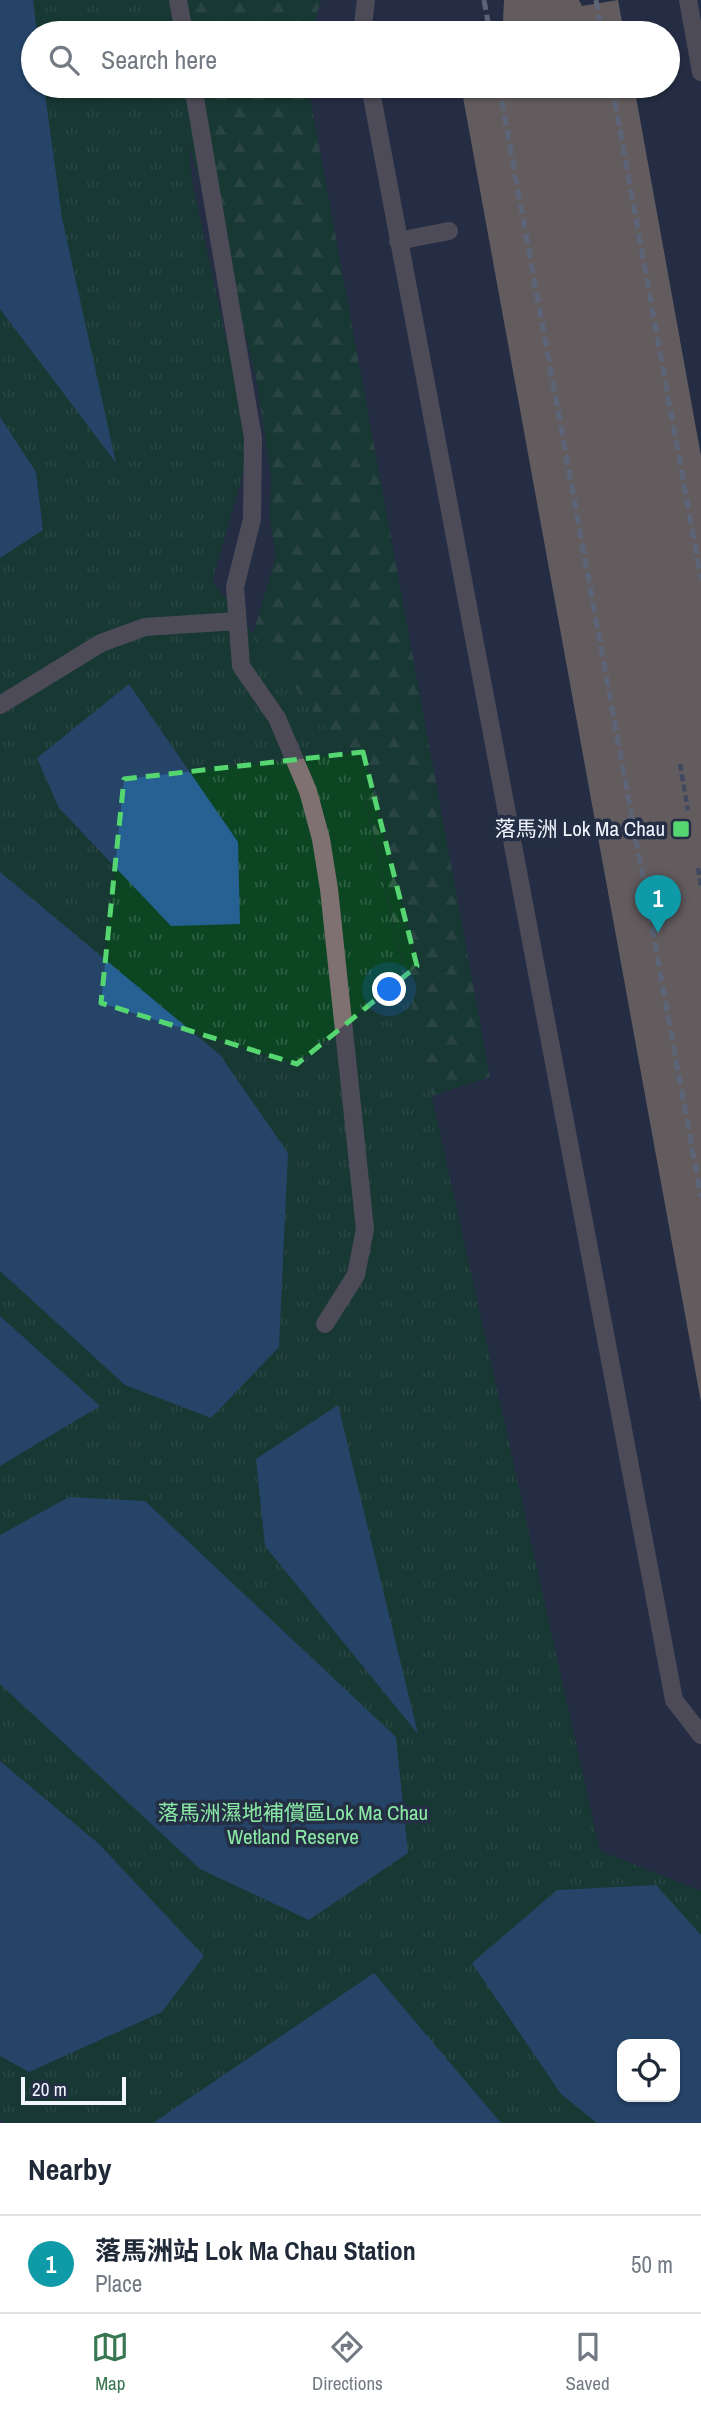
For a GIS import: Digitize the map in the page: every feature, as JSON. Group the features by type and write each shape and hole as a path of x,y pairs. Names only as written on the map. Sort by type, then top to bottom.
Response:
{"lane":[{"path":"178,0 182,21"},
{"path":"363,21 366,0"},
{"path":"688,0 701,72"},
{"path":"194,98 253,438 252,519 235,587 241,666 277,718 308,791 329,889 365,1229 356,1275 325,1324"},
{"path":"372,98 674,1700 701,1735"},
{"path":"398,241 449,231"},
{"path":"0,705 101,643 145,627 237,621"}],"path":[{"path":"680,764 688,810"},
{"path":"698,868 701,886"}],"highlighted area":[{"path":"363,752 417,966 297,1064 101,1003 124,779"}],"green space":[{"name":"落馬洲濕地補償區Lok Ma Chau Wetland Reserve","path":"0,0 170,0 173,21 21,21 21,98 182,98 193,186 250,449 212,581 359,770 600,1851 701,1891 701,2123 5,2123 0,2118"},
{"path":"170,0 321,0 315,21 173,21"},
{"path":"182,98 310,98 490,1077 432,1096 365,795 253,634 276,556 270,520 271,475 256,377 226,256 188,144"}],"water":[{"path":"0,0 33,0 36,21 21,21 21,98 46,98 62,218 116,463 0,309"},
{"path":"0,417 36,472 43,530 0,558"},
{"path":"129,684 238,842 240,924 171,926 59,808 37,758"},
{"path":"0,872 220,1055 288,1153 279,1347 211,1418 125,1385 0,1271"},
{"path":"0,1316 100,1406 0,1466"},
{"path":"338,1405 418,1734 265,1546 256,1459"},
{"path":"69,1497 145,1501 396,1737 408,1853 309,1920 200,1869 0,1684 0,1535"},
{"path":"0,1761 99,1844 204,1956 162,2012 29,2072 0,2056"},
{"path":"656,1885 701,1935 701,2123 597,2123 561,2094 472,1963 557,1890"},
{"path":"374,1973 501,2123 153,2123"}],"building":[{"path":"504,0 579,0 582,6 618,0 622,21 503,21"},
{"path":"463,98 636,98 701,456 701,1402"}],"railway":[{"path":"484,0 488,21"},
{"path":"596,0 600,21"},
{"path":"501,98 701,1197"},
{"path":"614,98 701,579"}],"place":[{"name":"落馬洲 Lok Ma Chau","path":"681,829"},
{"name":"落馬洲站 Lok Ma Chau Station","path":"658,933"}]}
